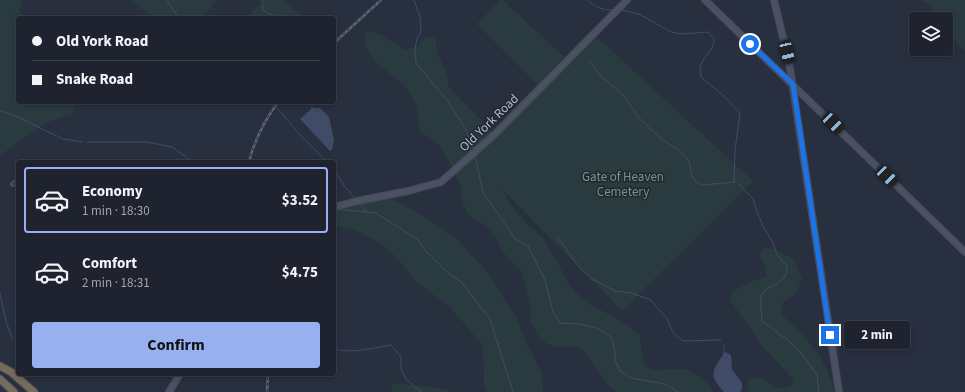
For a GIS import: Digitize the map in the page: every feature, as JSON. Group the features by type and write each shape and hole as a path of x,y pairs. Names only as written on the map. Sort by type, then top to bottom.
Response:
{"highway":[{"path":"0,366 27,392"},
{"path":"0,366 11,372 34,392"},
{"path":"0,379 10,392"},
{"path":"0,379 14,392"}],"street":[{"name":"Old York Road","path":"336,206 408,191 441,182 495,134 627,0"},
{"path":"705,0 965,252"},
{"path":"774,0 793,84 839,392"},
{"path":"169,392 179,376"}],"green space":[{"path":"0,0 22,0 19,11 23,16 16,16 16,104 75,104 73,114 45,123 0,154"},
{"path":"131,0 217,0 203,16 152,16"},
{"path":"263,0 282,0 302,16 249,16"},
{"path":"500,0 503,0 564,57 538,85 477,24"},
{"path":"921,0 965,0 965,51 953,39 953,12 936,12"},
{"name":"Gate of Heaven Cemetery","path":"366,30 384,36 405,50 417,46 426,37 435,37 437,52 448,77 448,85 487,126 494,136 494,139 596,36 753,181 622,311 503,190 509,203 528,225 543,238 575,292 593,306 627,324 640,336 645,367 656,370 687,369 706,382 713,392 616,392 597,371 587,354 576,346 560,347 547,344 537,334 531,323 531,306 522,272 502,251 496,238 486,226 469,216 463,204 461,188 454,169 437,143 420,132 417,107 406,87 376,62 365,47"},
{"path":"387,196 422,215 459,241 488,273 517,319 524,338 542,373 543,392 487,392 484,384 483,346 450,307 414,280 399,260 383,245 355,230 336,226 336,210"},
{"path":"763,247 774,249 794,259 802,279 796,293 783,303 781,314 807,339 821,359 827,369 834,392 747,392 749,379 760,377 775,388 789,387 795,381 757,341 756,337 731,301 731,293 742,286 766,276 765,265 759,255"},
{"path":"393,383 445,389 451,392 391,392"}],"water":[{"path":"312,108 320,108 329,117 334,140 332,150 330,151 300,119"},
{"path":"725,352 731,355 732,369 742,383 742,390 740,392 724,392 714,376 715,368"}],"waterway":[{"path":"167,0 178,16"},
{"path":"414,0 420,17 421,32 417,39 415,49 416,63 448,101 466,130 474,149"},
{"path":"588,0 593,5 600,8 614,10"},
{"path":"263,6 264,11 274,16"},
{"path":"621,10 639,14 671,32 681,34 708,32 714,39 711,50 703,60 700,68 701,77 725,97 740,113 735,150 734,182"},
{"path":"590,62 601,76 623,95 640,119 660,138 680,151 689,161 692,176 695,181 702,185 736,182"},
{"path":"277,108 301,136 325,160"},
{"path":"0,111 16,116 63,139 83,142"},
{"path":"87,142 147,142 172,147 190,160"},
{"path":"475,156 483,192 516,240 528,246 545,280 553,312 560,323 579,324 597,328 611,337 615,351 615,360 620,371 631,378 665,384 678,392"},
{"path":"336,172 345,187 355,198"},
{"path":"739,184 753,199 757,212 773,243 777,255 787,266 784,278 780,282 766,289 763,293 761,298 762,321 789,341 802,354 817,375 819,392"},
{"path":"360,203 367,212"},
{"path":"336,209 376,213 418,240 424,249 446,271 463,284 490,319 513,392"},
{"path":"557,237 580,268 591,278 615,291 631,293 651,300 667,319 673,333 683,341 721,341"},
{"path":"0,293 6,322 13,340"},
{"path":"336,349 355,351 391,345 401,357 401,369 406,379 422,392"},
{"path":"724,345 724,354"}],"railway":[{"path":"336,41 381,0"},
{"path":"250,160 260,131 277,104"},
{"path":"267,392 268,376"}],"route":[{"path":"750,44 793,84 830,335"}]}
